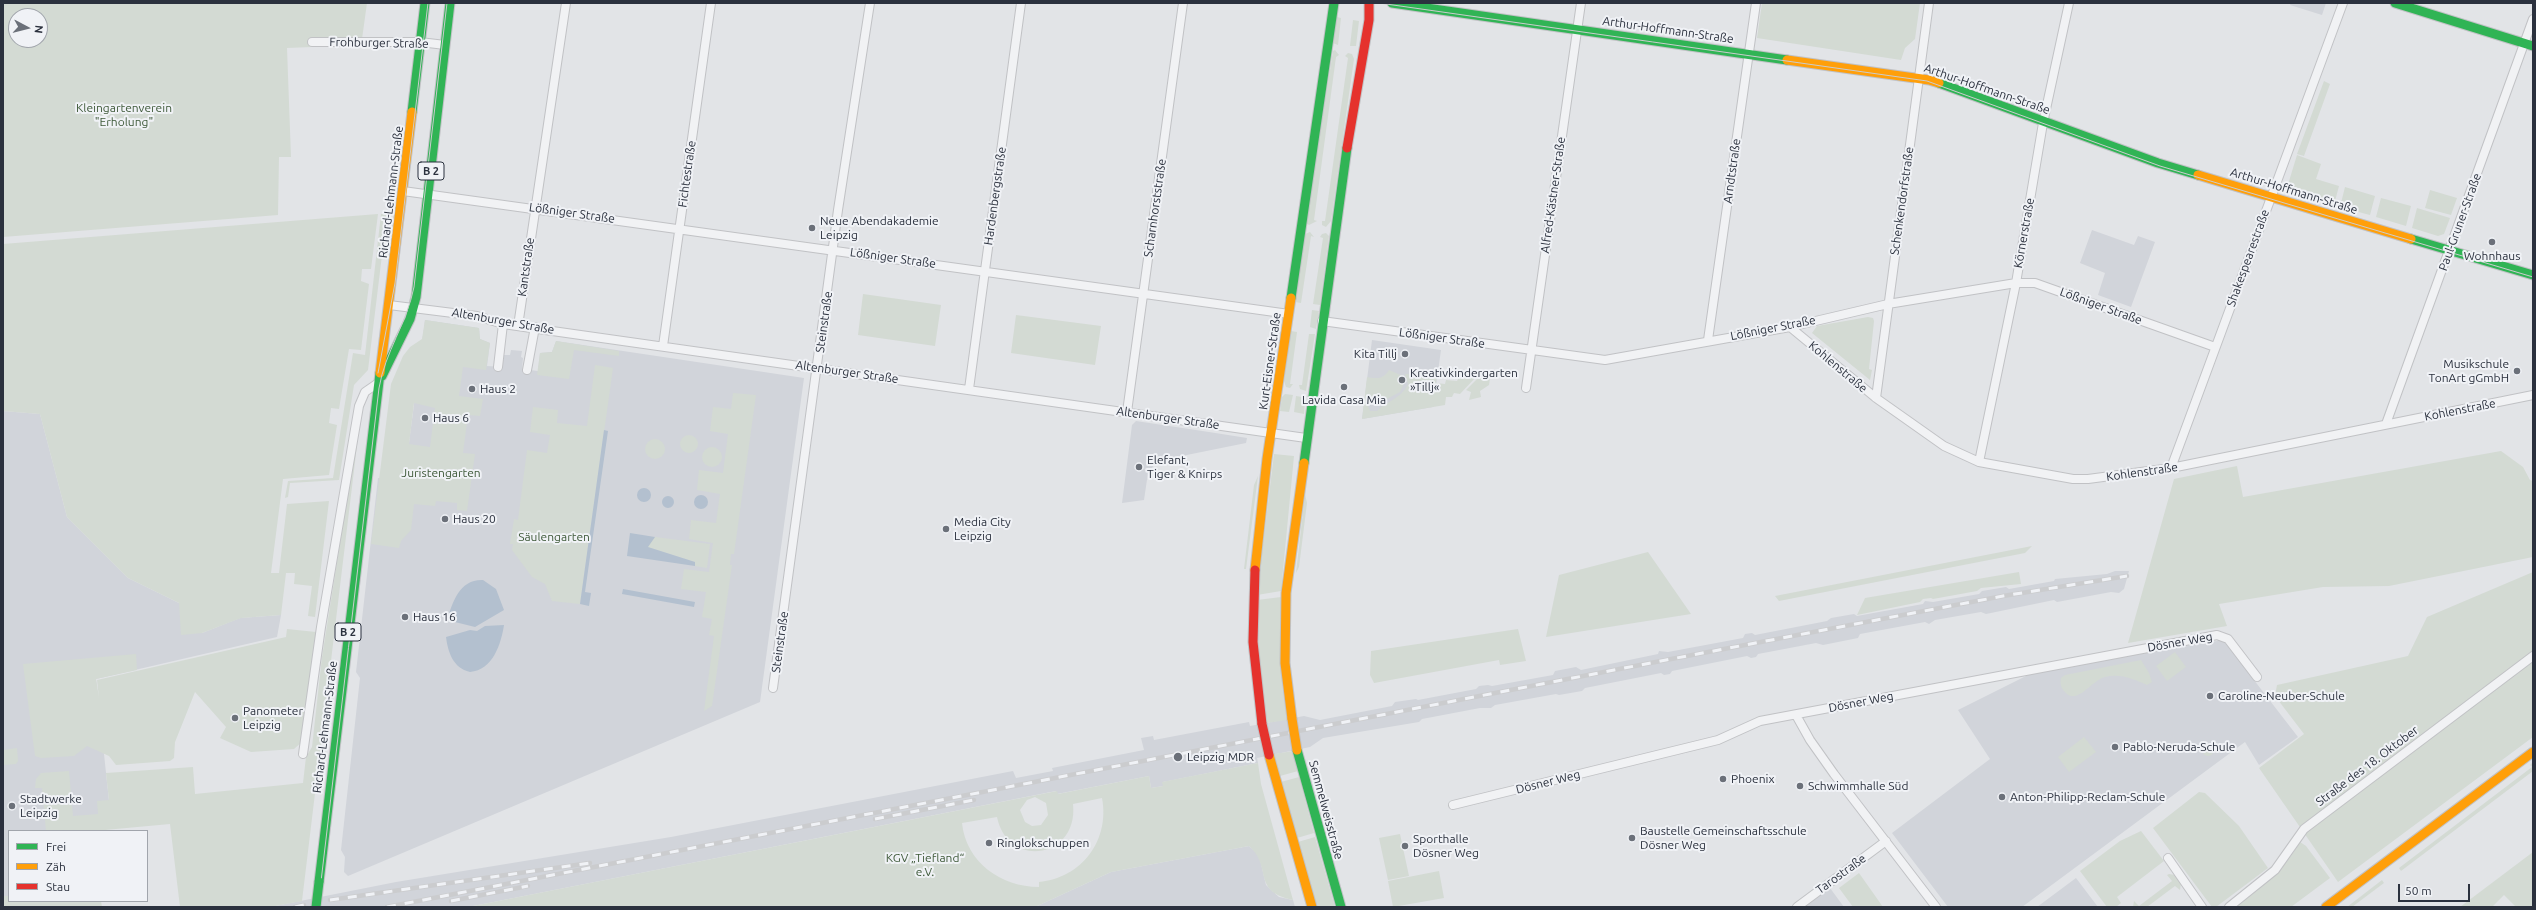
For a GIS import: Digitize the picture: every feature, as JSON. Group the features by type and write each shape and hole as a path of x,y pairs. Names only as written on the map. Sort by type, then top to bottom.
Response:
{"main road":[{"name":"Richard-Lehmann-Straße","path":"316,907 425,3"},
{"name":"Richard-Lehmann-Straße","path":"378,383 413,309 450,3"},
{"name":"Kurt-Eisner-Straße","path":"1312,907 1269,755 1262,724 1254,657 1253,599 1272,432 1334,3"},
{"path":"1306,438 1350,125 1369,20 1369,3"},
{"name":"Arthur-Hoffmann-Straße","path":"1392,3 1920,78 1945,84 2158,163 2533,276"},
{"path":"2396,3 2529,44"},
{"name":"Semmelweisstraße","path":"1306,438 1285,605 1285,663 1292,719 1298,750 1341,907"},
{"path":"2326,907 2533,752"}],"street":[{"name":"Kantstraße","path":"518,326 534,208 566,3"},
{"name":"Fichtestraße","path":"663,346 711,3"},
{"name":"Steinstraße","path":"773,688 870,3"},
{"name":"Hardenbergstraße","path":"969,389 1021,3"},
{"name":"Scharnhorststraße","path":"1127,412 1183,3"},
{"name":"Alfred-Kästner-Straße","path":"1526,388 1581,3"},
{"name":"Arndtstraße","path":"1708,340 1756,3"},
{"name":"Schenkendorfstraße","path":"1876,398 1930,3"},
{"name":"Körnerstraße","path":"1979,462 2016,283 2043,121 2069,3"},
{"name":"Shakespearestraße","path":"2171,468 2343,3"},
{"name":"Paul-Gruner-Straße","path":"2386,424 2449,250 2529,44 2533,19"},
{"name":"Frohburger Straße","path":"312,42 420,42 446,45"},
{"name":"Lößniger Straße","path":"403,191 679,228 1144,295 1289,314"},
{"name":"Lößniger Straße","path":"1322,321 1605,360 1708,340 1790,327 1888,304 2016,283 2035,283 2215,347"},
{"name":"Altenburger Straße","path":"389,304 413,309 477,316 503,324 535,327 1306,438"},
{"path":"498,367 503,324"},
{"path":"527,370 535,327"},
{"name":"Kohlenstraße","path":"1790,327 1876,398 1944,446 1979,462 2073,479 2088,480 2171,468 2533,395"},
{"name":"Richard-Lehmann-Straße","path":"303,754 321,627 359,406 365,392 378,383"},
{"name":"Dösner Weg","path":"1453,805 1718,740 1760,721 2217,635 2228,639 2257,677"},
{"name":"Straße des 18. Oktober","path":"2229,907 2275,870 2304,829 2533,656"},
{"path":"1796,715 1814,746 1936,907"},
{"name":"Tarostraße","path":"1796,907 1886,841"},
{"path":"2168,858 2202,907"}],"shaded area":[{"path":"2291,3 2326,3 2322,15 2290,5"},
{"path":"2092,230 2134,245 2138,236 2155,242 2131,307 2098,295 2105,273 2080,263"},
{"path":"425,320 479,328 480,339 490,343 487,366 502,367 504,355 510,355 511,350 522,351 522,369 538,371 540,353 552,352 556,341 804,378 760,702 348,876 344,872 345,857 341,850 360,678 356,672 378,478 404,481"},
{"name":"Kreativkindergarten »Tillj«","path":"1372,340 1441,350 1433,407 1362,419"},
{"path":"3,411 40,414 67,517 128,578 179,603 202,633 240,618 281,615 277,637 96,679 112,829 8,830 8,902 3,907"},
{"name":"Elefant, Tiger & Knirps","path":"1136,421 1247,438 1246,443 1157,461 1148,473 1144,500 1122,503 1132,425"},
{"path":"2115,571 2129,571 2124,589 2119,593 2111,592 2057,602 2054,600 1986,614 1981,612 1935,620 1929,624 1925,622 1860,634 1858,638 1823,645 1816,643 1758,654 1756,657 1751,658 1747,656 1672,671 1670,674 1664,675 1661,673 1585,688 1582,691 1495,705 1491,708 1480,708 1422,719 1419,722 1323,738 1310,747 1257,758 1258,763 1163,782 1163,786 1151,788 1149,776 1057,794 1056,791 468,907 270,907 396,882 671,837 1013,771 1016,778 1053,771 1052,768 1144,750 1141,738 1153,736 1154,740 1249,722 1250,726 1304,716 1320,720 1392,706 1395,702 1418,700 1476,689 1479,686 1492,686 1553,675 1555,671 1576,667 1581,670 1658,654 1659,651 1668,652 1743,638 1745,634 1752,633 1755,635 1827,621 1831,618 1854,614 1857,616 1923,604 1925,601 1933,602 1979,594 1982,591 2006,587 2009,589 2054,581 2055,579 2107,574"},
{"path":"2223,640 2298,737 2259,765 2245,742 2022,907 1948,907 1892,833 1990,759 1958,710 2034,672"},
{"path":"1249,846 1259,855 1266,885 1279,897 1293,900 1295,907 1035,907 1111,872"},
{"path":"2076,878 2098,907 2037,907"},
{"path":"1830,888 1844,907 1805,907"}],"green space":[{"name":"Kleingartenverein \"Erholung\"","path":"3,3 367,3 362,39 312,39 312,47 287,48 291,157 279,157 278,215 3,237"},
{"path":"1762,3 1920,3 1915,39 1905,48 1901,60 1757,38"},
{"path":"1337,17 1341,18 1338,45 1333,43"},
{"path":"1353,20 1359,21 1356,46 1350,46"},
{"path":"1335,50 1339,55 1336,57 1314,220 1317,221 1309,225 1306,223 1333,51"},
{"path":"1348,53 1352,54 1354,59 1331,221 1326,227 1322,225 1322,221 1325,221 1348,58 1345,56"},
{"path":"2324,81 2330,84 2304,156 2297,154"},
{"path":"2297,155 2321,164 2316,179 2339,186 2334,205 2286,191"},
{"path":"2345,187 2375,196 2370,215 2340,207"},
{"path":"2430,190 2457,198 2451,215 2425,208"},
{"path":"2381,198 2411,206 2406,226 2376,217"},
{"path":"2417,208 2450,218 2444,234 2438,236 2412,228"},
{"path":"378,214 371,269 362,269 361,281 369,284 361,350 349,349 339,409 331,408 329,423 337,425 329,475 283,479 271,573 279,573 287,504 329,501 315,617 308,616 312,586 294,584 295,573 286,573 281,615 241,618 202,633 181,635 179,603 128,578 67,517 40,414 3,411 3,244"},
{"path":"381,214 387,214 368,370 354,385 339,480 290,483 288,497 285,498 288,481 333,478 353,353 365,355"},
{"path":"1310,232 1314,237 1311,236 1301,303 1295,302 1305,234"},
{"path":"1326,233 1329,236 1320,305 1313,304 1323,238 1320,237 1322,234"},
{"path":"863,294 941,305 935,346 858,335"},
{"path":"1312,310 1319,311 1316,329 1310,327"},
{"path":"1016,315 1101,326 1095,365 1011,353"},
{"path":"1868,317 1873,318 1874,321 1869,369 1872,370 1870,380 1812,333 1817,326"},
{"name":"Juristengarten","path":"425,320 479,328 480,339 490,343 486,370 463,367 459,396 483,399 480,416 468,415 463,453 475,454 467,511 457,510 457,503 436,501 435,506 414,504 411,530 401,541 399,548 371,544 391,384 403,356 410,347 422,339","holes":["414,403 435,408 430,447 409,444"]},
{"path":"1291,331 1297,332 1290,384 1293,384 1290,388 1286,387 1284,381"},
{"path":"1309,334 1315,334 1306,391 1300,389 1299,385 1302,385"},
{"path":"556,341 619,351 619,356 574,350 569,379 537,375 540,353 552,352"},
{"name":"Säulengarten","path":"595,365 613,368 580,604 552,601 545,584 532,577 512,550 513,544 510,544 514,519 518,520 527,450 547,453 550,435 530,432 533,407 558,410 557,423 587,426"},
{"path":"1389,370 1403,376 1404,383 1400,392 1379,403 1376,400 1371,401 1368,406 1370,411 1377,411 1402,393 1408,384 1405,374 1413,374 1420,377 1417,371 1437,374 1436,383 1445,384 1446,380 1457,381 1460,375 1476,377 1460,394 1454,393 1452,397 1446,397 1445,405 1362,419 1367,377 1380,378"},
{"path":"1479,377 1490,378 1489,385 1480,391 1481,397 1469,400 1471,392 1466,390"},
{"path":"733,393 756,395 734,554 731,554 730,565 732,565 712,706 704,711 714,636 709,635 712,619 702,617 706,592 681,589 684,569 709,572 713,543 689,539 691,520 716,523 720,494 697,490 699,470 723,473 728,434 710,431 713,407 731,409"},
{"path":"1285,394 1293,395 1289,412 1280,411 1282,397"},
{"path":"1296,396 1302,397 1305,401 1304,414 1294,412"},
{"path":"362,404 302,901 270,907 180,907 170,824 105,830 46,830 42,788 35,788 36,779 41,773 69,771 73,816 98,814 97,801 109,800 106,773 193,767 195,794 303,783 306,757 312,747 322,657"},
{"path":"689,435 695,438 698,444 695,450 689,453 683,450 680,444 683,438"},
{"path":"651,439 659,439 665,445 665,453 659,459 651,459 645,453 645,445"},
{"path":"708,447 716,447 722,453 722,461 716,467 708,467 702,461 702,453"},
{"path":"2501,451 2523,467 2530,480 2533,481 2533,557 2389,586 2323,587 2219,604 2227,626 2128,643 2174,479 2237,466 2243,497"},
{"path":"1274,454 1294,456 1281,591 1257,595"},
{"path":"1258,476 1246,569 1244,569 1254,485"},
{"path":"1305,494 1307,503 1299,567 1296,573"},
{"path":"655,537 710,544 707,568 695,566 695,562 647,547"},
{"path":"2032,546 2025,553 1779,601 1775,596"},
{"path":"1648,552 1691,614 1546,637 1559,575"},
{"path":"2019,572 2021,584 1981,588 1977,591 1933,599 1923,599 1920,602 1857,615 1865,598"},
{"path":"2533,572 2533,737 2338,882 2259,768 2304,734 2275,696 2277,685 2408,656 2427,617"},
{"path":"1281,597 1282,685 1287,720 1267,723 1259,662 1257,600"},
{"path":"287,629 316,632 303,741 294,749 251,752 220,738 226,727 195,692 175,742 174,758 170,761 116,765 109,756 87,746 74,756 41,758 35,756 23,664 136,654 137,670 96,679 99,698 97,680 286,637"},
{"path":"1518,629 1526,661 1500,665 1499,660 1374,683 1370,675 1371,651"},
{"path":"2175,652 2186,667 2167,681 2156,666"},
{"path":"2141,660 2149,673 2152,682 2147,685 2127,677 2111,676 2100,679 2085,691 2074,696 2065,692 2061,686 2061,678 2065,675"},
{"path":"2084,737 2096,752 2069,772 2058,757"},
{"path":"2210,744 2213,745 2213,755 2206,756 2203,755 2202,748 2203,745"},
{"path":"17,748 18,761 16,764 3,765 3,750"},
{"path":"1293,751 1298,771 1280,776 1274,754"},
{"path":"2533,762 2533,771 2401,871 2399,868 2532,767 2530,765"},
{"name":"KGV „Tiefland“ e.V.","path":"1258,763 1261,784 1293,900 1280,896 1272,891 1264,878 1260,862 1256,854 1249,846 1111,872 1035,907 468,907 1057,791 1058,794 1149,776 1151,788 1163,786 1162,782","holes":["1035,797 1046,803 1048,815 1041,825 1032,826 1025,822 1020,810 1027,800","1102,798 1102,828 1097,842 1090,854 1080,865 1068,873 1054,879 1039,882 1039,887 1025,886 1012,882 999,877 988,870 970,849 965,837 962,823 997,817 1004,834 1014,845 1027,850 1041,851 1054,846 1065,836 1072,822 1073,804"]},
{"path":"1299,777 1314,833 1297,838 1281,782"},
{"path":"2199,792 2205,793 2239,826 2268,868 2216,907 2212,907 2153,828"},
{"path":"2141,831 2164,861 2117,897 2121,903 2116,907 2107,907 2080,871 2120,841"},
{"path":"1400,834 1409,876 1388,880 1379,838"},
{"path":"1315,837 1335,907 1317,907 1298,842"},
{"path":"2300,842 2306,846 2330,878 2291,907 2236,907 2272,878 2287,862"},
{"path":"2533,852 2532,907 2516,907 2504,895 2492,907 2460,907"},
{"path":"1439,871 1444,898 1393,907 1388,881"},
{"path":"1859,873 1883,907 1853,907 1839,888"},
{"path":"2167,875 2175,875 2181,883 2180,890 2175,886 2147,907 2133,907 2134,901 2139,906 2172,881"},
{"path":"2382,880 2384,883 2352,907 2347,907"},
{"path":"3,896 8,896 8,902 101,902 102,907 3,907"}],"water":[{"path":"604,430 608,431 585,592 591,593 589,606 580,604"},
{"path":"641,488 647,488 651,492 651,498 647,502 641,502 637,498 637,492"},
{"path":"701,495 706,497 708,502 706,507 701,509 696,507 694,502 696,497"},
{"path":"666,496 670,496 674,502 670,508 666,508 662,504 662,500"},
{"path":"630,533 655,537 648,547 695,562 695,566 627,556"},
{"path":"483,580 496,589 504,610 475,627 447,620 455,599 463,587 469,583"},
{"path":"623,589 695,602 694,607 622,594"},
{"path":"504,625 498,648 485,666 470,672 459,667 452,659 446,637 470,630 477,631 485,626"}],"tram line":[{"path":"378,373 395,283 428,3"},
{"path":"318,907 379,388 386,362 411,300 414,287 447,3"},
{"path":"1379,3 1927,81 2160,166 2533,277"}],"railway":[{"path":"387,907 1666,660 2003,596 2127,576"},
{"path":"875,819 974,800"},
{"path":"330,900 590,863"},
{"path":"451,901 528,886"},
{"path":"295,907 304,905"}],"traffic: fast":[{"path":"412,112 425,3"},
{"path":"382,376 410,319 416,297 450,3"},
{"path":"1291,298 1334,3"},
{"path":"1392,3 1787,60"},
{"path":"2395,3 2533,46"},
{"path":"1939,83 2158,163 2198,175"},
{"path":"1304,463 1347,148"},
{"path":"2411,239 2533,275"},
{"path":"319,882 380,373"},
{"path":"1297,750 1341,907"},
{"path":"316,907 319,882"}],"traffic: slow":[{"path":"1787,60 1929,80 1939,83"},
{"path":"380,373 412,112"},
{"path":"2198,175 2411,239"},
{"path":"1255,570 1267,459 1291,298"},
{"path":"1292,719 1285,663 1286,593 1304,463"},
{"path":"1292,719 1297,750"},
{"path":"2326,907 2533,752"},
{"path":"1269,755 1312,907"}],"traffic: jam":[{"path":"1347,148 1369,20 1369,3"},
{"path":"1255,570 1253,642 1262,724"},
{"path":"1262,724 1269,755"}],"place":[{"name":"Neue Abendakademie Leipzig","path":"812,228"},
{"name":"Wohnhaus","path":"2492,242"},
{"name":"Kita Tillj","path":"1405,354"},
{"name":"Musikschule TonArt gGmbH","path":"2517,371"},
{"name":"Kreativkindergarten »Tillj«","path":"1402,380"},
{"name":"Lavida Casa Mia","path":"1344,387"},
{"name":"Haus 2","path":"472,389"},
{"name":"Haus 6","path":"425,418"},
{"name":"Elefant, Tiger & Knirps","path":"1139,467"},
{"name":"Haus 20","path":"445,519"},
{"name":"Media City Leipzig","path":"946,529"},
{"name":"Haus 16","path":"405,617"},
{"name":"Caroline-Neuber-Schule","path":"2210,696"},
{"name":"Panometer Leipzig","path":"235,718"},
{"name":"Pablo-Neruda-Schule","path":"2115,747"},
{"name":"Leipzig MDR","path":"1178,757"},
{"name":"Phoenix","path":"1723,779"},
{"name":"Schwimmhalle Süd","path":"1800,786"},
{"name":"Anton-Philipp-Reclam-Schule","path":"2002,797"},
{"name":"Stadtwerke Leipzig","path":"12,806"},
{"name":"Baustelle Gemeinschaftsschule Dösner Weg","path":"1632,838"},
{"name":"Ringlokschuppen","path":"989,843"},
{"name":"Sporthalle Dösner Weg","path":"1405,846"}]}
